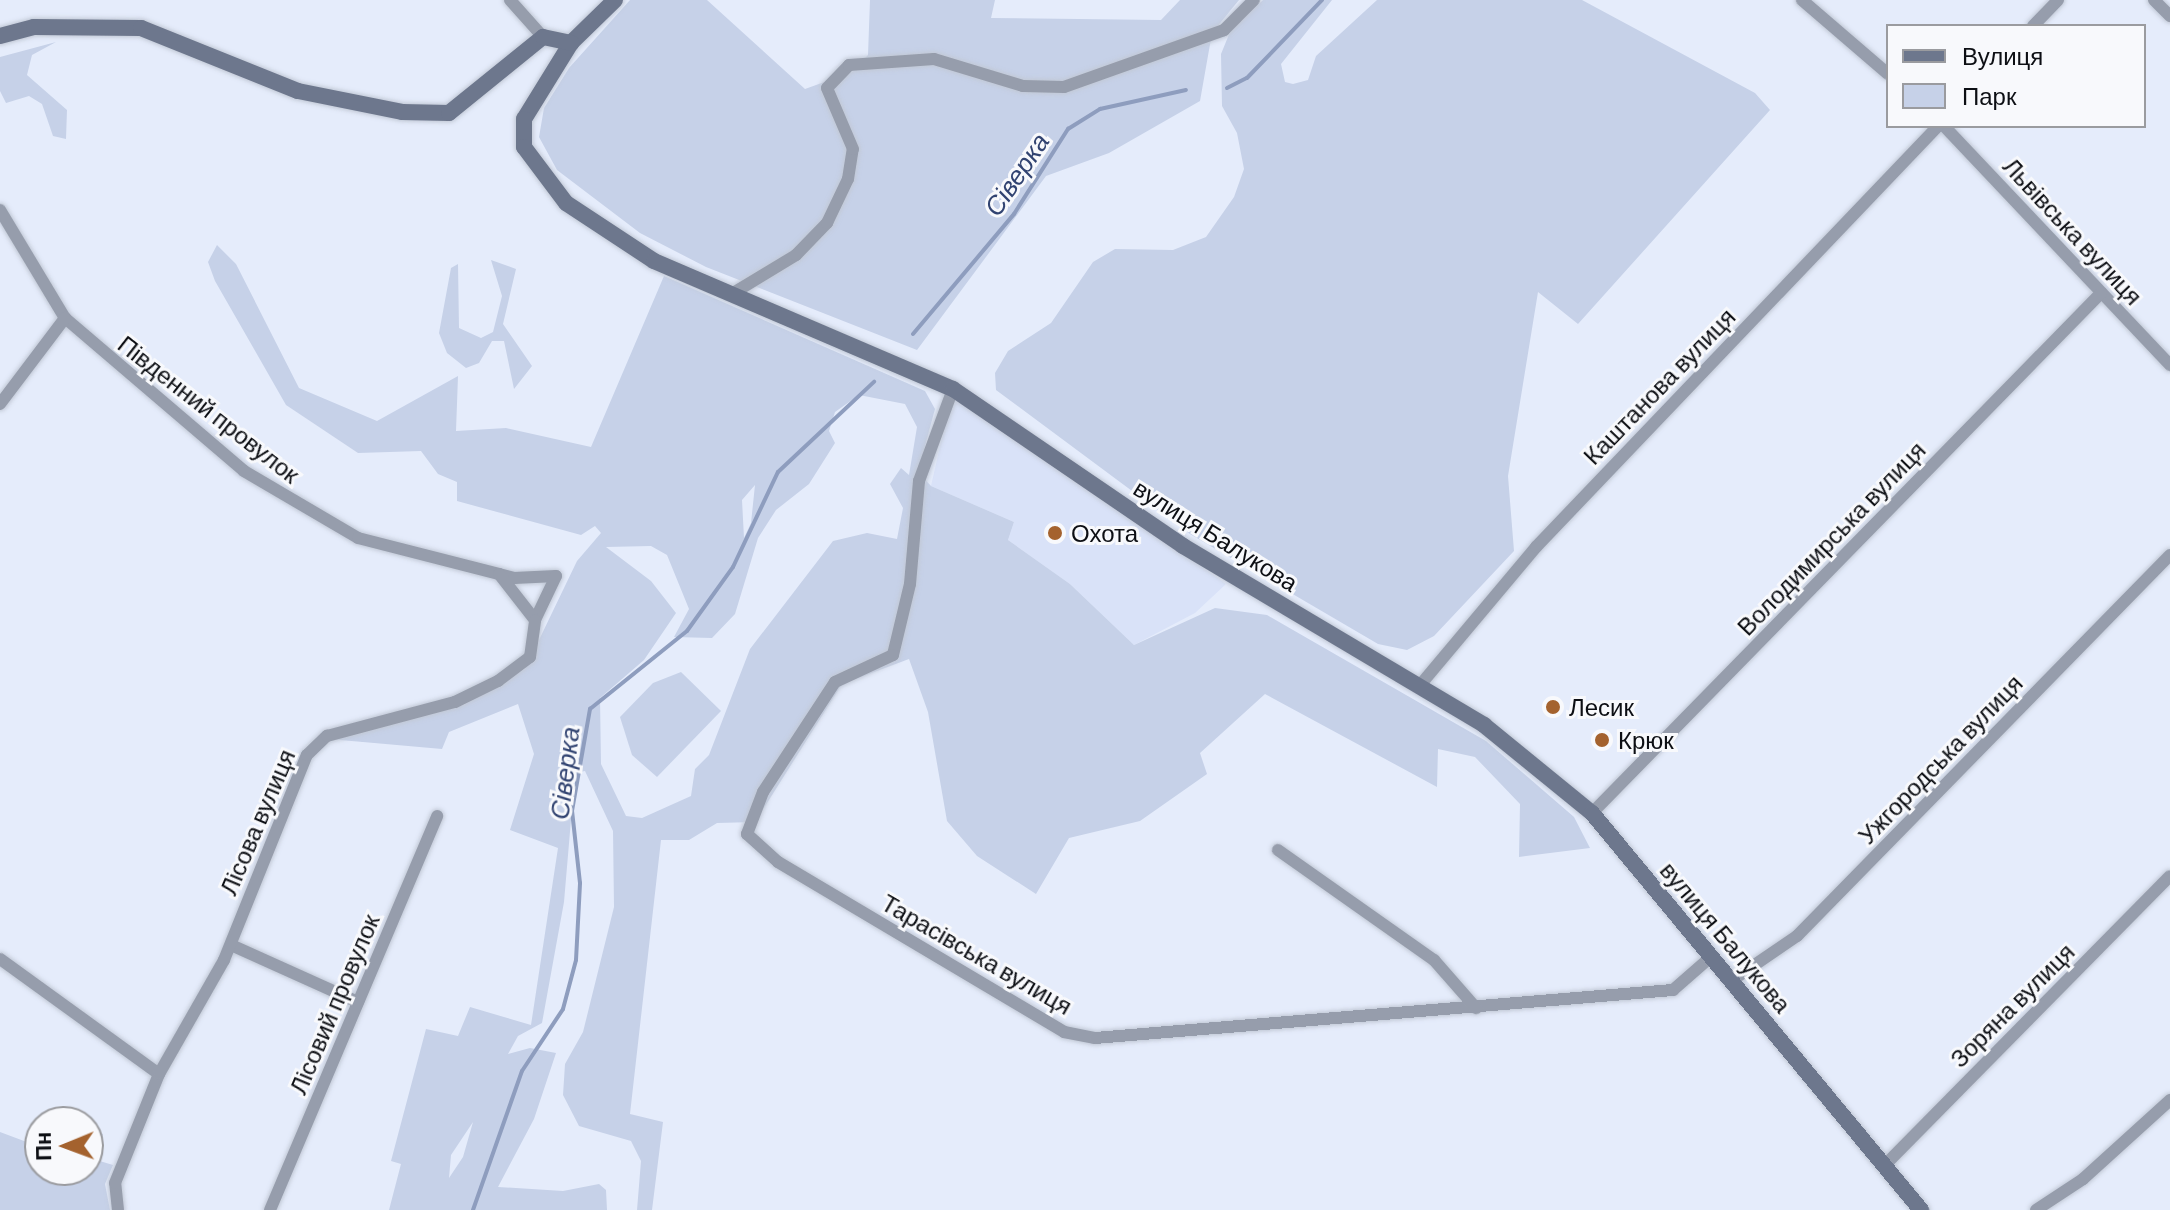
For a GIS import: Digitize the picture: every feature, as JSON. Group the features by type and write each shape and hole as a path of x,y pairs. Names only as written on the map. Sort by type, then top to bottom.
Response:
{"main road":[{"name":"вулиця Балукова","path":"615,0 571,43 524,119 524,147 541,180 604,231 730,295 953,389 1183,546 1421,684 1514,747 1592,813 1886,1164 1921,1210"},
{"path":"0,36 34,27 141,28 298,91 402,112 449,113 543,37 571,43"}],"street":[{"path":"510,0 543,37"},
{"path":"730,295 796,255 827,223 848,179 853,149 827,88 849,65 934,59 1023,86 1064,87 1224,30 1254,0"},
{"path":"1802,0 1886,72"},
{"path":"2035,24 2058,0"},
{"path":"2154,0 2170,16"},
{"name":"Каштанова вулиця","path":"1421,684 1536,547 1939,128"},
{"name":"Львівська вулиця","path":"1943,128 2170,365"},
{"name":"Південний провулок","path":"0,210 65,318 235,464 325,525 499,574 556,576 535,620"},
{"name":"Володимирська вулиця","path":"1592,813 2101,293"},
{"path":"0,404 65,318"},
{"name":"Тарасівська вулиця","path":"953,389 919,481 910,584 893,655 835,682 763,792 747,834 778,862 1064,1032 1095,1038 1268,1029 1673,990 1712,956"},
{"name":"Ужгородська вулиця","path":"1731,981 1797,936 2170,555"},
{"path":"499,574 535,620"},
{"name":"Лісова вулиця","path":"116,1204 159,1074 231,945 316,746 498,681 530,657 535,620"},
{"name":"Лісовий провулок","path":"270,1210 437,816"},
{"path":"1278,850 1434,960 1476,1008"},
{"name":"Зоряна вулиця","path":"1886,1164 2170,876"},
{"path":"231,945 358,1002"},
{"path":"0,959 159,1074"},
{"path":"2036,1210 2083,1179 2170,1100"}],"shaded area":[{"path":"951,398 1016,437 1226,584 1195,613 1134,645 1070,584 1008,540 1014,522 931,486"}],"green space":[{"path":"630,0 707,0 805,89 852,72 868,55 870,0 995,0 991,18 1161,20 1180,0 1239,0 1212,33 1200,101 1109,153 1046,176 917,350 706,267 640,233 557,170 539,137 544,108 569,68"},
{"path":"1263,0 1332,0 1281,64 1285,82 1293,84 1308,80 1316,56 1377,0 1582,0 1755,93 1770,110 1578,324 1538,292 1508,476 1514,551 1434,636 1407,650 1378,644 1190,534 996,390 995,373 1008,351 1051,323 1093,262 1115,249 1173,250 1206,237 1234,197 1244,169 1237,133 1222,106 1221,54 1230,32"},
{"path":"56,42 32,55 27,75 67,110 66,139 53,136 42,104 29,96 6,103 0,91 0,57"},
{"path":"217,245 236,264 299,388 377,421 458,376 456,431 506,428 591,447 664,276 925,391 935,409 918,472 931,486 1014,522 1008,540 1070,584 1134,645 1215,608 1267,615 1486,741 1574,817 1590,848 1519,857 1520,804 1475,757 1438,749 1437,787 1265,694 1200,753 1207,774 1140,821 1069,838 1036,894 977,856 947,821 928,712 909,659 842,684 755,822 717,823 689,840 661,840 630,1114 663,1122 652,1210 637,1210 641,1161 631,1141 579,1126 563,1095 565,1064 583,1032 614,907 613,831 585,771 575,773 564,902 542,1023 518,1036 508,1054 530,1048 556,1053 534,1119 498,1187 563,1191 599,1184 606,1190 607,1210 389,1210 401,1164 391,1161 426,1029 458,1036 470,1007 531,1025 558,848 510,830 534,754 518,704 449,732 442,749 329,739 464,705 525,669 577,561 601,533 595,526 581,535 457,501 457,482 438,474 421,451 358,453 286,405 215,281 208,262","holes":["859,395 905,404 917,427 909,475 901,468 890,484 903,508 897,539 867,533 833,541 750,649 709,755 695,769 691,796 642,818 626,816 601,764 600,698 644,660 676,613 651,581 606,547 651,546 667,555 689,609 674,637 712,638 735,614 758,538 776,510 809,484 835,443 829,431 835,412","755,485 751,523 744,538 742,500","473,1122 463,1157 449,1178 451,1155"]},
{"path":"491,260 516,269 503,324 532,366 514,389 504,341 492,341 479,363 466,368 447,353 439,333 451,268 458,264 459,328 481,338 493,332 502,296"},
{"path":"681,672 721,711 657,777 632,755 620,717 653,683"},
{"path":"0,1132 24,1141 24,1186 104,1186 104,1162 113,1165 105,1184 110,1210 0,1210"}],"waterway":[{"name":"Сіверка","path":"1227,88 1247,78 1322,0"},
{"name":"Сіверка","path":"913,334 1014,214 1068,129 1100,109 1186,90"},
{"name":"Сіверка","path":"473,1210 522,1071 563,1009 576,960 580,883 572,811 590,709 687,631 733,567 778,472 874,382"}],"place":[{"name":"Охота","path":"1055,533"},
{"name":"Лесик","path":"1553,707"},
{"name":"Крюк","path":"1602,740"}]}
